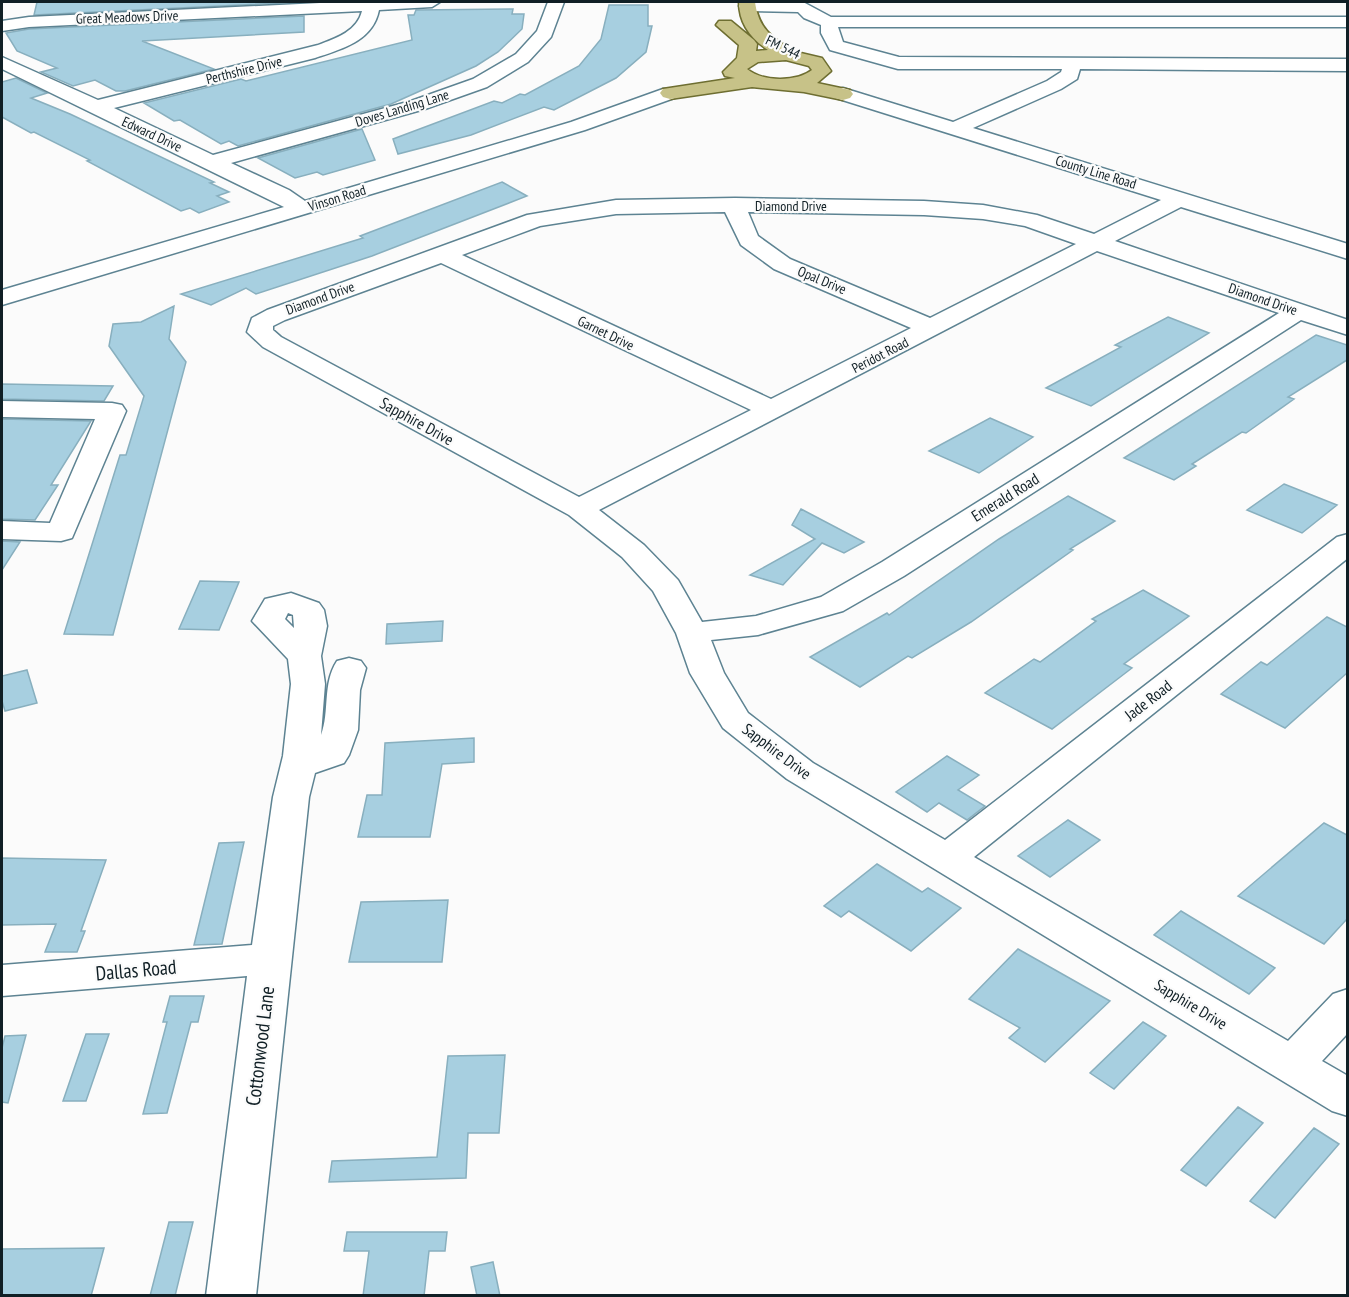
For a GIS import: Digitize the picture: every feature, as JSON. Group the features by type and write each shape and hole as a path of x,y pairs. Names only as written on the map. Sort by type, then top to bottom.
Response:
{"main road":[{"name":"FM 544","path":"747,4 756,31 763,39 807,59"},
{"path":"670,93 710,72 728,58 732,48 722,6"},
{"path":"725,25 748,44 741,75 758,81"},
{"path":"670,93 729,73 742,63 777,55 807,59 822,68 819,75 805,81 785,84"},
{"path":"819,75 825,84 843,94"},
{"path":"670,93 727,83 758,81 843,94"}],"street":[{"name":"Great Meadows Drive","path":"2,26 29,22 372,3 432,2"},
{"name":"Doves Landing Lane","path":"211,162 418,105 480,83 522,58 545,33 556,2"},
{"name":"Perthshire Drive","path":"95,107 309,54 337,44 357,33 367,22 372,3"},
{"path":"747,4 803,4 810,15 829,22 1347,22"},
{"path":"1224,22 1242,10 1270,5"},
{"path":"829,22 830,33 836,46 898,63 1347,65"},
{"path":"836,46 904,45"},
{"name":"Edward Drive","path":"2,62 280,195 301,208"},
{"path":"956,128 1054,85 1070,75 1072,64"},
{"name":"Vinson Road","path":"2,298 578,126 670,93"},
{"name":"County Line Road","path":"843,94 1347,252"},
{"name":"Peridot Road","path":"579,509 1180,199"},
{"name":"Diamond Drive","path":"273,342 260,332 261,323 276,315 535,220 616,207 735,205 880,207 983,212 1029,220 1347,328"},
{"name":"Opal Drive","path":"735,205 738,219 748,240 782,264 933,328"},
{"name":"Garnet Drive","path":"441,254 773,410"},
{"name":"Emerald Road","path":"692,633 758,625 832,604 893,569 1298,311"},
{"name":"Sapphire Drive","path":"273,342 579,509 633,551 667,587 692,633 708,673 735,720 800,771 1347,1098"},
{"path":"2,408 112,411 61,532 2,531"},
{"name":"Jade Road","path":"948,858 1347,543"},
{"name":"Cottonwood Lane","path":"231,1296 270,959 308,684 304,656"},
{"path":"295,782 331,755 340,730 343,690 349,668"},
{"name":"Dallas Road","path":"2,980 270,959"},
{"path":"1292,1065 1347,1005"}],"building":[{"path":"37,2 303,2 34,15"},
{"path":"609,5 648,5 648,26 652,26 646,52 616,78 554,110 544,107 471,135 398,154 393,139 494,101 502,103 520,94 525,95 579,66 601,39"},
{"path":"513,9 512,14 524,14 522,29 498,52 476,66 391,104 238,146 229,141 221,144 180,120 174,121 144,103 241,79 246,81 412,40 408,15 414,15 416,10"},
{"path":"304,16 304,32 142,41 214,69 125,91 116,91 95,80 73,86 41,72 57,68 17,51 6,33 29,29"},
{"path":"16,78 47,93 31,98 214,182 210,183 229,192 217,196 229,202 199,213 190,208 181,211 87,161 90,160 2,117 2,82"},
{"path":"362,129 375,160 323,175 317,172 295,178 258,158"},
{"path":"502,182 527,196 372,256 256,294 246,288 211,305 181,294 363,238 360,236"},
{"path":"174,306 169,339 186,362 113,635 64,634 120,455 126,455 144,396 109,346 113,324 141,322"},
{"path":"1168,317 1209,333 1091,406 1046,388 1121,347 1115,345"},
{"path":"1316,335 1347,345 1347,360 1288,397 1294,399 1246,433 1242,432 1192,464 1196,466 1174,480 1124,458"},
{"path":"2,384 113,386 104,401 2,399"},
{"path":"990,418 1033,437 979,473 929,451"},
{"path":"2,419 91,421 51,485 58,485 35,520 2,519"},
{"path":"1284,484 1337,505 1302,533 1247,510"},
{"path":"1068,496 1115,521 1070,549 1073,550 971,622 912,658 908,656 860,687 810,657 887,613 889,615 999,539"},
{"path":"801,509 864,542 844,553 822,543 783,585 750,575 815,539 792,525"},
{"path":"2,541 20,542 2,570"},
{"path":"200,581 239,582 219,630 179,629"},
{"path":"1143,590 1189,616 1124,664 1132,668 1052,729 985,693 1034,659 1040,662 1096,621 1092,619"},
{"path":"1327,617 1347,627 1347,673 1285,728 1221,694 1261,662 1267,665"},
{"path":"443,621 442,641 386,644 387,624"},
{"path":"27,670 37,703 5,711 2,701 2,676"},
{"path":"474,738 474,762 442,764 430,837 358,837 367,795 382,795 385,743"},
{"path":"947,756 979,775 958,790 985,806 967,820 939,803 927,812 896,792"},
{"path":"1068,820 1100,840 1050,877 1018,856"},
{"path":"1324,823 1347,835 1347,919 1324,944 1238,896"},
{"path":"244,842 222,944 194,945 219,843"},
{"path":"2,858 106,860 81,931 85,931 77,952 45,952 56,924 2,925"},
{"path":"877,864 922,892 928,888 961,908 911,951 849,911 841,917 824,906"},
{"path":"448,900 442,962 349,962 361,902"},
{"path":"1181,911 1275,968 1249,994 1154,935"},
{"path":"1018,949 1110,1001 1045,1062 1009,1038 1020,1028 969,999"},
{"path":"170,996 204,996 198,1022 191,1022 167,1113 143,1114 167,1022 163,1022"},
{"path":"1143,1022 1166,1036 1114,1089 1090,1073"},
{"path":"86,1034 109,1034 86,1101 63,1101"},
{"path":"26,1035 8,1103 2,1102 2,1048 5,1036"},
{"path":"505,1055 499,1133 468,1133 466,1178 329,1182 332,1161 437,1157 448,1056"},
{"path":"1238,1107 1263,1123 1206,1186 1181,1170"},
{"path":"1314,1128 1339,1144 1275,1218 1250,1201"},
{"path":"169,1222 193,1222 175,1296 150,1296"},
{"path":"347,1232 447,1232 445,1251 429,1251 424,1296 363,1296 369,1251 344,1251"},
{"path":"104,1248 91,1296 2,1296 2,1249"},
{"path":"493,1262 500,1296 477,1296 471,1267"}]}
